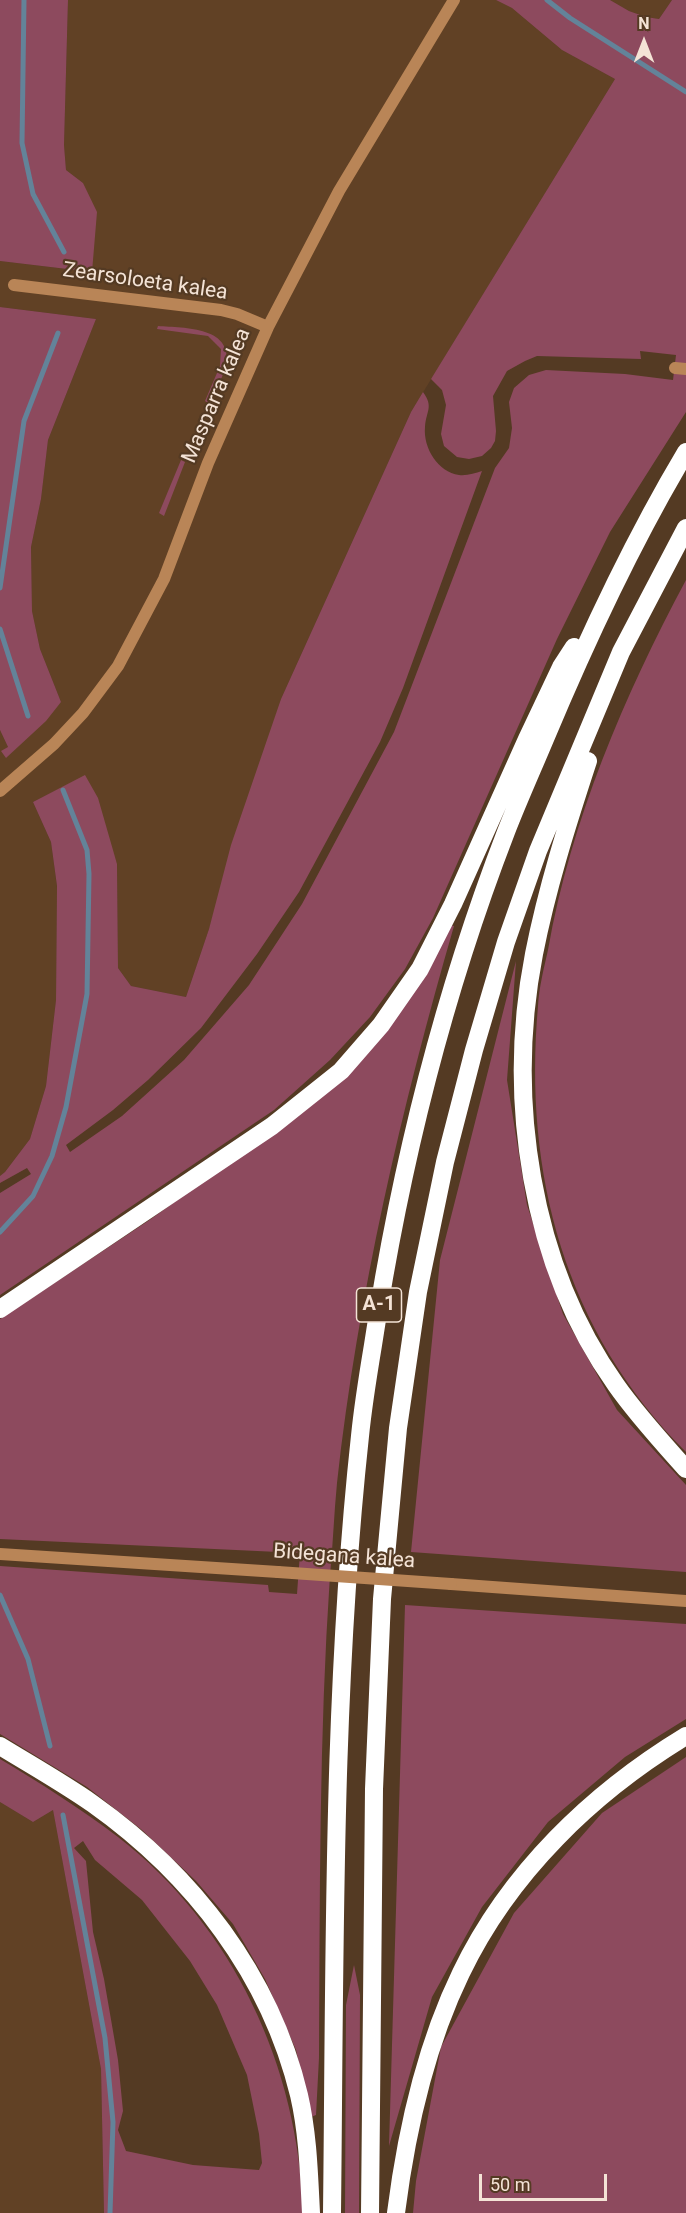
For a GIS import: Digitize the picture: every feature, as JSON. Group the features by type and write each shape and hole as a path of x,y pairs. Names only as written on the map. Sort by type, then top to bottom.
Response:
{"highway":[{"name":"A-1","path":"332,2213 336,1817 345,1604 360,1432 382,1284 411,1145 439,1039 472,929 505,834 573,671 613,588 686,452"},
{"name":"A-1","path":"370,2213 374,1789 382,1599 398,1428 418,1292 445,1162 474,1050 506,942 538,851 621,652 686,528"},
{"path":"0,1309 272,1126 341,1071 381,1025 430,951 561,668 613,588"},
{"path":"621,652 554,863 534,956 525,1020 524,1053 528,1156 539,1217 560,1282 583,1329 615,1384 648,1427 686,1469"},
{"path":"396,2213 400,2181 416,2107 435,2039 461,1973 489,1923 527,1869 606,1791 646,1760 686,1736"},
{"path":"0,1746 92,1803 135,1836 166,1863 219,1924 273,2016 289,2060 299,2096 309,2156 311,2213"}],"street":[{"name":"Masparra kalea","path":"0,792 54,744 83,713 117,666 164,579 208,463 268,327 339,191 454,0"},
{"name":"Zearsoloeta kalea","path":"14,285 221,310 268,327"},
{"name":"Bidegana kalea","path":"0,1554 686,1601"}],"shaded area":[{"path":"0,0 68,0 64,145 66,170 83,183 97,212 92,272 0,261"},
{"path":"68,0 496,0 512,8 562,50 615,79 411,412 281,699 186,997 131,986 118,968 117,864 85,776 33,802 51,842 57,887 56,1000 46,1086 30,1139 0,1176 0,730 8,747 6,758 61,702 40,649 32,611 31,547 41,499 48,440 96,319 0,307 0,261 91,272 83,183 66,170 64,145"},
{"path":"496,0 610,0 629,11 659,19 672,0 686,0 686,412 610,532 557,639 433,918 405,969 370,1017 330,1060 274,1110 0,1295 0,1193 31,1174 27,1168 0,1183 0,1176 30,1139 46,1086 56,1000 57,886 51,842 33,802 85,775 98,798 117,864 118,968 131,986 186,997 209,929 231,845 281,699 411,412 423,392 429,405 425,435 433,458 451,473 465,475 482,471 403,688 380,742 299,892 257,954 201,1028 148,1080 66,1145 70,1152 122,1116 184,1060 249,985 302,904 394,732 495,468 509,448 512,428 509,402 514,388 529,375 546,370 625,374 673,380 676,355 640,351 641,359 537,356 507,371 493,396 496,431 495,441 491,448 482,456 469,459 457,457 444,446 441,434 446,405 442,390 431,379 615,79 562,50 512,8"},
{"path":"610,0 672,0 659,19 629,11"},
{"path":"0,307 96,319 48,440 41,499 31,547 32,611 40,649 61,702 46,721 6,758 1,751 8,747 0,730"},
{"path":"158,326 206,332 223,344 227,355 225,369 209,404 205,401 220,366 221,349 208,336 157,329"},
{"path":"181,460 185,462 164,516 159,513"},
{"path":"686,580 686,1452 644,1405 610,1355 582,1302 561,1247 546,1189 538,1130 535,1068 541,985 558,902 585,806 621,714"},
{"path":"449,925 454,926 399,1133 369,1272 337,1483 324,1696 319,2058 316,2115 311,2117 296,2050 265,1979 233,1924 196,1881 142,1830 87,1787 0,1734 0,1566 268,1585 269,1592 297,1594 300,1553 0,1539 0,1319 148,1221 291,1119 332,1086"},
{"path":"516,961 507,1080 527,1205 563,1314 617,1410 686,1485 686,1572 411,1552 440,1260"},
{"path":"405,1605 686,1624 686,1719 625,1757 548,1822 482,1907 432,1997 389,2146"},
{"path":"686,1757 686,2213 413,2213 416,2181 441,2047 514,1913 602,1813"},
{"path":"0,1759 60,1796 118,1837 159,1873 195,1913 226,1957 252,2004 273,2053 289,2105 299,2159 303,2213 104,2213 101,2069 53,1810 33,1822 0,1802","holes":["83,1841 95,1860 142,1900 190,1961 217,2005 247,2075 259,2134 262,2163 259,2170 193,2165 126,2151 118,2130 123,2111 118,2060 93,1932 86,1861 74,1848"]},
{"path":"0,1802 33,1822 53,1810 101,2069 104,2213 0,2213"},
{"path":"354,1965 360,1995 359,2213 345,2213 346,2005"}],"waterway":[{"path":"24,0 22,143 33,194 64,252"},
{"path":"547,0 570,18 686,92"},
{"path":"0,588 24,421 58,333"},
{"path":"0,629 28,716"},
{"path":"0,1232 33,1196 52,1156 66,1107 87,994 89,874 87,850 63,790"},
{"path":"0,1595 28,1659 50,1746"},
{"path":"63,1815 105,2038 113,2122 110,2213"}]}
